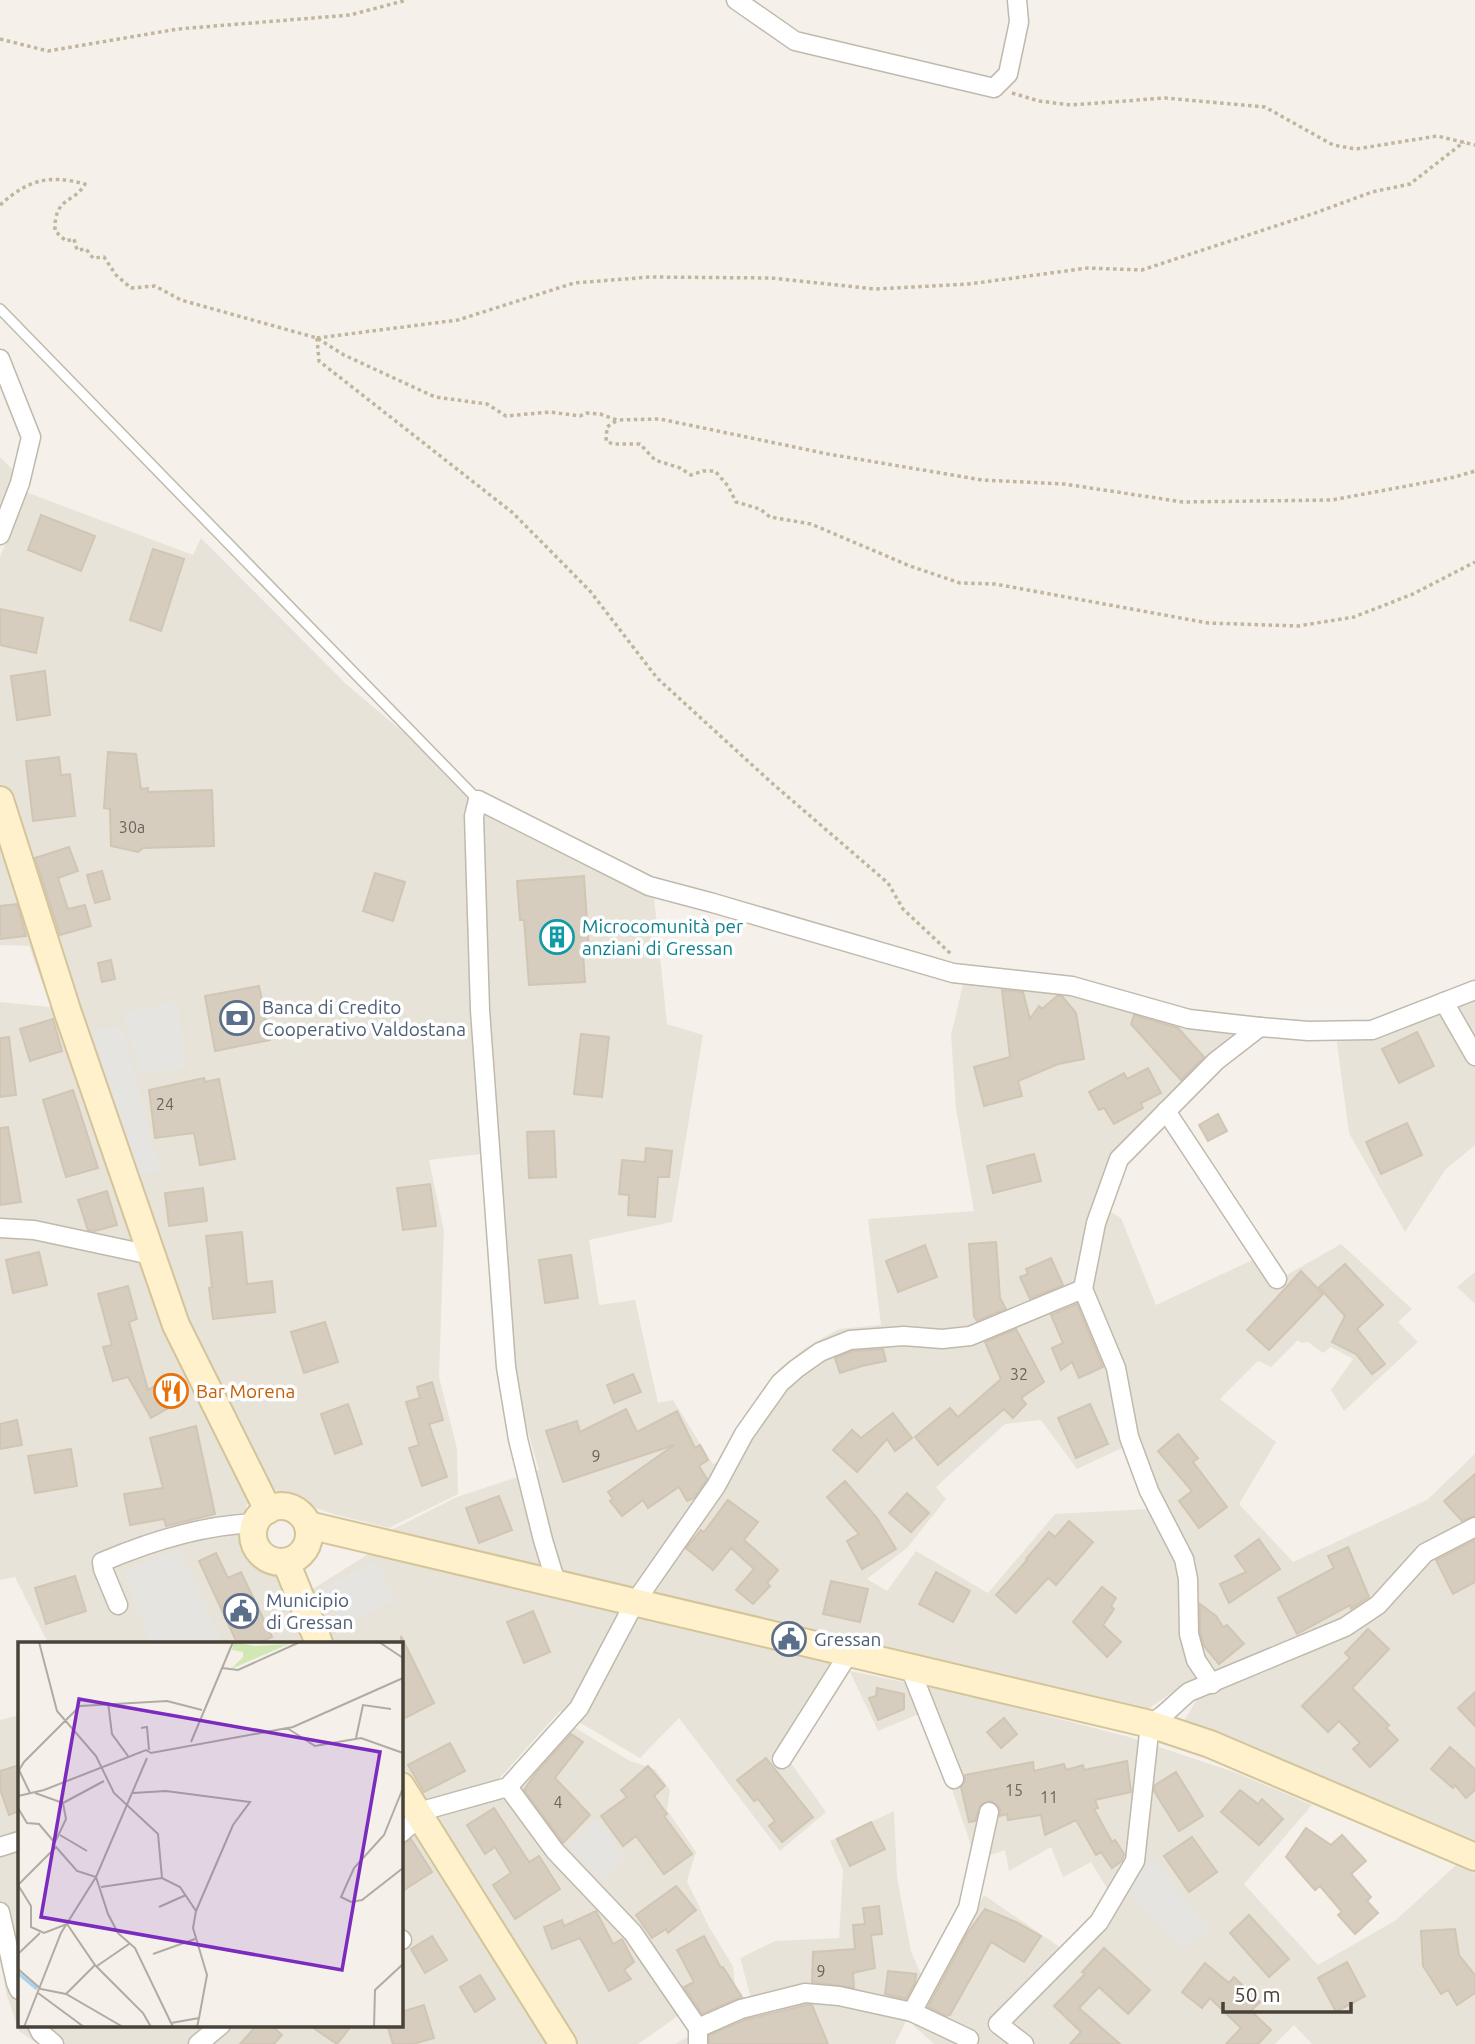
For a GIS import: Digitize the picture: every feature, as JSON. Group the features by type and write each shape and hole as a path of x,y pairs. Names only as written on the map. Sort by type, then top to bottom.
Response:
{"main road":[{"path":"0,800 68,1013 176,1325 262,1516"},
{"path":"308,1525 309,1541 306,1549 297,1558 286,1562 271,1561 261,1554 253,1536 262,1516 279,1506 293,1509 308,1525 556,1586 635,1602 1150,1724 1210,1745 1475,1857"},
{"path":"286,1562 319,1642"},
{"path":"402,1790 411,1825 563,2044"}],"street":[{"path":"736,0 795,41 993,88 1007,74 1019,22 1017,0"},
{"path":"0,359 31,437 20,483 0,535"},
{"path":"556,1586 518,1439 506,1367 480,1010 474,817 478,800 649,886 713,902 953,973 1072,986 1189,1019 1308,1031 1372,1030 1475,990"},
{"path":"1444,1002 1475,1056"},
{"path":"1212,1684 1196,1660 1189,1634 1188,1579 1184,1559 1149,1491 1137,1459 1129,1437 1116,1368 1083,1289 1096,1223 1119,1159 1216,1061 1260,1027"},
{"path":"1166,1111 1277,1279"},
{"path":"0,1228 34,1230 151,1255"},
{"path":"411,1825 429,1809 508,1787 579,1708 635,1602 716,1486 744,1434 780,1383 820,1352 850,1340 904,1336 942,1339 970,1336 1083,1289"},
{"path":"118,1605 102,1562 150,1542 262,1516"},
{"path":"508,1787 555,1851 633,1933 698,2036 741,2009 804,1993 839,1996 912,2012 966,2041 998,2024 1099,1922 1135,1861 1150,1724 1163,1717 1172,1705 1189,1692 1345,1627 1378,1605 1425,1553 1475,1527"},
{"path":"782,1759 849,1653"},
{"path":"911,1668 954,1779"},
{"path":"912,2012 968,1908 989,1812"},
{"path":"0,1847 18,1841"},
{"path":"0,1912 18,1988"},
{"path":"998,2024 1024,2044"},
{"path":"38,2026 54,2044"},
{"path":"198,2044 220,2026"}],"lane":[{"path":"0,309 478,800"}],"path":[{"path":"0,39 48,51 178,29 350,15 407,0"},
{"path":"993,88 1071,105 1165,98 1265,107 1333,145 1356,149 1437,136 1475,145"},
{"path":"317,338 458,320 574,284 650,276 771,278 875,289 969,284 1088,268 1142,270 1315,213 1372,191 1410,184 1464,142"},
{"path":"0,205 37,180 61,178 85,184 81,190 67,198 57,212 55,231 66,241 74,239 77,250 86,249 93,258 104,257 126,286 155,286 181,300 317,338 344,355 435,397 487,404 506,416 564,412 580,416 586,413 600,414 617,420 660,419 828,454 982,480 1064,484 1184,502 1332,500 1475,471"},
{"path":"317,338 319,361 513,513 590,592 657,678 773,784 888,883 903,909 956,958"},
{"path":"617,420 607,427 606,441 613,444 640,444 655,460 680,468 691,475 702,471 715,471 728,486 736,502 760,509 770,517 811,524 910,566 960,583 995,584 1208,623 1298,626 1354,617 1413,594 1475,562"}],"shaded area":[{"path":"0,457 13,470 0,516"},
{"path":"26,492 193,555 201,538 346,684 421,747 467,794 653,887 667,1024 703,1035 672,1222 589,1240 599,1305 635,1300 658,1403 673,1400 713,1464 720,1462 779,1369 805,1348 839,1329 881,1325 868,1219 974,1211 956,1109 951,1035 966,972 1258,1033 1130,1158 1115,1187 1111,1212 1121,1218 1156,1305 1263,1255 1285,1276 1341,1244 1412,1309 1398,1322 1418,1342 1344,1411 1331,1390 1353,1359 1331,1347 1323,1353 1308,1342 1301,1343 1298,1340 1271,1367 1258,1361 1220,1399 1276,1442 1239,1504 1293,1562 1427,1500 1475,1454 1475,1846 1369,1801 1316,1775 1184,1721 1200,1694 1266,1672 1257,1654 1183,1685 1145,1711 859,1641 850,1671 971,1696 1129,1737 1237,1773 1312,1805 1244,1884 1318,1965 1396,1920 1456,1865 1475,1873 1475,2044 1312,2044 1294,2025 1275,2044 934,2044 913,2025 984,1895 1077,1959 1102,1932 1088,1919 1108,1890 1091,1862 1063,1877 1051,1847 1009,1871 1005,1850 976,1860 948,1778 919,1714 878,1731 850,1672 791,1763 826,1812 780,1851 679,1718 640,1758 560,1711 498,1780 424,1803 402,1765 402,1642 335,1642 311,1590 370,1553 391,1530 457,1497 539,1470 515,1388 498,1152 429,1160 444,1231 439,1377 457,1449 458,1494 389,1528 333,1514 294,1500 267,1485 246,1506 243,1543 254,1560 275,1573 290,1596 290,1612 305,1642 48,1642 15,1577 0,1580 0,1002 51,1007 29,946 0,945 0,557","holes":["1041,1420 1077,1469 1122,1448 1147,1509 1055,1514 988,1593 916,1551 887,1591 867,1579 907,1548 946,1499 936,1487 1005,1424"]},
{"path":"1475,981 1475,1145 1445,1170 1405,1232 1349,1133 1334,1021 1360,1021 1393,1015"},
{"path":"177,1001 186,1067 140,1075 123,1013"},
{"path":"122,1026 160,1171 138,1174 92,1031"},
{"path":"1475,1272 1475,1304 1457,1287"},
{"path":"179,1550 223,1642 150,1642 124,1571"},
{"path":"377,1561 396,1600 342,1627 323,1588"},
{"path":"18,1715 18,2026 402,2026 402,1799 423,1832 458,1902 548,2044 38,2044 19,2031 7,1996 0,1962 0,1720"},
{"path":"569,1724 630,1761 655,1769 670,1790 667,1810 696,1852 687,1881 709,1927 733,1966 735,1987 695,2004 638,2044 566,2044 431,1817 488,1798 511,1800"},
{"path":"894,1811 897,1877 911,1951 922,1977 895,2044 675,2044 752,2002 740,1958 775,1941 839,1938 843,1870 830,1841"},
{"path":"596,1818 624,1857 601,1882 569,1846"},
{"path":"1152,1857 1209,1929 1184,1950 1128,1891"}],"building":[{"path":"41,515 95,536 81,571 28,550"},
{"path":"153,549 184,559 161,631 130,620"},
{"path":"0,609 43,618 36,653 0,645"},
{"path":"45,671 50,715 17,720 11,676"},
{"path":"108,752 136,754 141,789 148,788 148,792 212,790 214,846 143,848 138,852 111,846 110,809 104,808"},
{"path":"59,757 61,775 70,774 75,816 33,821 26,761"},
{"path":"69,847 78,871 58,878 68,909 85,905 91,926 60,935 35,858"},
{"path":"102,871 110,899 95,903 87,875"},
{"path":"375,873 405,882 393,921 363,911"},
{"name":"Microcomunità per anziani di Gressan","path":"584,876 589,953 583,954 585,982 529,985 524,920 520,920 517,881"},
{"path":"17,904 26,936 0,939 0,906"},
{"path":"111,960 115,979 102,982 98,963"},
{"name":"Banca di Credito Cooperativo Valdostana","path":"259,986 270,1040 215,1051 205,996"},
{"path":"1002,990 1023,992 1030,1019 1039,1006 1042,1009 1057,996 1062,996 1076,1013 1084,1059 1058,1064 1018,1081 1022,1096 984,1106 974,1067 1010,1057"},
{"path":"1134,1015 1178,1028 1204,1057 1181,1080 1131,1024"},
{"path":"53,1019 62,1051 30,1061 20,1029"},
{"path":"1417,1032 1434,1066 1399,1083 1382,1049"},
{"path":"581,1034 609,1037 602,1097 574,1094"},
{"path":"9,1037 16,1095 0,1097 0,1038"},
{"path":"1148,1068 1161,1093 1141,1103 1143,1108 1114,1124 1104,1108 1099,1110 1089,1092 1124,1073 1127,1079"},
{"path":"204,1078 205,1082 219,1079 235,1159 200,1165 194,1133 155,1138 149,1090"},
{"path":"73,1090 98,1168 66,1177 43,1100"},
{"path":"1218,1114 1227,1131 1208,1141 1199,1125"},
{"path":"1407,1123 1422,1155 1381,1174 1366,1142"},
{"path":"8,1127 21,1202 0,1205 0,1128"},
{"path":"554,1131 556,1177 529,1178 527,1132"},
{"path":"646,1148 672,1151 669,1177 658,1177 655,1217 628,1215 629,1195 619,1194 622,1160 645,1162"},
{"path":"1034,1154 1041,1181 993,1193 987,1166"},
{"path":"430,1184 436,1226 403,1230 397,1188"},
{"path":"203,1188 207,1221 169,1226 165,1193"},
{"path":"107,1191 117,1225 95,1231 88,1230 78,1200"},
{"path":"242,1232 247,1284 272,1281 275,1312 213,1319 206,1236"},
{"path":"996,1242 1000,1298 1006,1309 977,1321 974,1316 969,1244"},
{"path":"925,1245 937,1277 898,1292 886,1261"},
{"path":"39,1252 47,1285 13,1293 6,1260"},
{"path":"571,1255 578,1298 545,1303 539,1260"},
{"path":"1051,1258 1063,1285 1030,1299 1020,1277 1028,1274 1026,1269"},
{"path":"1345,1264 1383,1305 1357,1329 1385,1364 1372,1374 1356,1354 1332,1342 1345,1316 1319,1287"},
{"path":"1301,1271 1323,1294 1269,1350 1247,1330"},
{"path":"128,1286 137,1319 129,1322 148,1390 172,1377 184,1399 151,1418 128,1377 113,1381 103,1347 112,1345 98,1294"},
{"path":"1077,1304 1103,1367 1079,1378 1072,1362 1061,1370 1052,1348 1063,1343 1051,1315"},
{"path":"325,1322 338,1362 304,1373 291,1332"},
{"path":"1016,1329 1044,1382 1021,1398 1026,1404 1013,1418 1004,1409 938,1465 915,1437 950,1408 958,1417 1001,1379 985,1342"},
{"path":"883,1349 886,1361 840,1373 835,1358 853,1351"},
{"path":"633,1374 641,1392 614,1403 607,1385"},
{"path":"432,1382 443,1420 429,1424 447,1477 422,1486 409,1448 419,1445 406,1402 420,1398 417,1387"},
{"path":"348,1404 362,1444 335,1454 321,1414"},
{"path":"1090,1404 1108,1444 1076,1458 1058,1418"},
{"path":"626,1409 637,1432 677,1411 695,1448 700,1445 708,1460 699,1466 707,1479 694,1498 687,1501 679,1487 648,1508 643,1500 622,1516 610,1501 613,1499 608,1492 674,1445 563,1482 546,1431 577,1421 580,1432"},
{"path":"893,1413 912,1438 895,1451 887,1439 857,1472 833,1450 852,1430 861,1438"},
{"path":"17,1420 22,1445 0,1449 0,1424"},
{"path":"196,1426 215,1514 166,1526 164,1519 130,1525 124,1494 163,1488 150,1438"},
{"path":"1178,1434 1198,1458 1193,1462 1227,1507 1199,1528 1179,1501 1192,1491 1158,1451"},
{"path":"71,1449 77,1486 35,1493 28,1456"},
{"path":"1475,1474 1475,1516 1462,1521 1444,1501"},
{"path":"845,1481 877,1518 896,1549 862,1569 847,1541 859,1534 827,1497"},
{"path":"907,1493 929,1513 911,1532 889,1513"},
{"path":"499,1496 512,1530 479,1543 466,1508"},
{"path":"728,1500 758,1522 744,1540 778,1570 767,1583 770,1586 753,1604 736,1590 754,1569 731,1548 713,1570 686,1548 701,1530 704,1532"},
{"path":"1069,1521 1093,1542 1056,1585 1048,1578 1016,1613 996,1595 1049,1532 1055,1537"},
{"path":"1259,1539 1280,1569 1229,1603 1220,1584 1246,1572 1235,1556"},
{"path":"1475,1540 1475,1582 1453,1594 1436,1560"},
{"path":"1348,1547 1369,1597 1351,1609 1350,1605 1297,1634 1278,1598 1334,1568 1328,1556"},
{"name":"Municipio di Gressan","path":"216,1553 228,1578 241,1572 272,1637 260,1642 237,1642 199,1561"},
{"path":"936,1572 970,1591 953,1622 919,1604"},
{"path":"75,1576 86,1611 46,1624 35,1588"},
{"path":"831,1581 868,1589 860,1622 823,1614"},
{"path":"1102,1587 1116,1598 1111,1606 1114,1609 1103,1625 1121,1642 1107,1657 1073,1622"},
{"path":"1200,1604 1216,1616 1223,1627 1227,1625 1244,1644 1219,1664 1204,1646 1200,1632"},
{"path":"533,1611 550,1652 524,1663 507,1622"},
{"path":"1368,1629 1389,1649 1352,1688 1389,1725 1386,1728 1398,1740 1370,1767 1353,1749 1360,1743 1339,1721 1328,1732 1302,1706 1350,1658 1345,1653"},
{"path":"401,1636 434,1703 402,1719 402,1642"},
{"path":"877,1688 904,1694 904,1709 878,1720 869,1698 876,1696"},
{"path":"1475,1692 1475,1726 1458,1708"},
{"path":"1004,1718 1017,1734 1001,1748 987,1732"},
{"path":"571,1734 583,1742 555,1778 590,1815 563,1843 524,1790"},
{"path":"450,1743 465,1771 424,1792 408,1765"},
{"path":"1450,1747 1475,1769 1475,1790 1466,1798 1455,1785 1453,1788 1431,1769"},
{"path":"766,1758 813,1817 782,1842 769,1826 775,1821 758,1799 754,1801 737,1780"},
{"path":"1127,1761 1131,1792 1095,1800 1098,1808 1094,1809 1112,1842 1115,1840 1124,1854 1122,1861 1112,1868 1101,1852 1096,1855 1076,1820 1045,1835 1041,1815 1008,1820 1007,1814 1000,1816 1000,1808 991,1801 981,1804 975,1821 969,1822 961,1787 965,1775 1033,1762 1034,1771 1064,1764 1066,1770 1083,1765 1084,1770"},
{"path":"18,1765 18,1811 9,1815 0,1789 0,1771"},
{"path":"648,1766 665,1786 654,1796 667,1814 664,1816 692,1854 664,1874 636,1836 623,1846 601,1816 627,1797 621,1790"},
{"path":"1176,1772 1203,1816 1179,1831 1154,1791 1155,1785"},
{"path":"1240,1790 1258,1804 1262,1799 1283,1819 1259,1845 1221,1812"},
{"path":"494,1808 529,1862 539,1856 560,1889 515,1919 493,1885 511,1873 495,1847 485,1854 467,1825"},
{"path":"871,1822 885,1849 850,1866 837,1839"},
{"path":"1306,1828 1331,1845 1342,1835 1366,1861 1351,1874 1371,1897 1367,1901 1378,1913 1355,1934 1338,1915 1342,1912 1320,1886 1315,1890 1286,1857"},
{"path":"1192,1837 1217,1872 1189,1892 1164,1856"},
{"path":"411,1839 432,1872 402,1891 402,1844"},
{"path":"676,1886 696,1910 668,1933 666,1929 652,1938 636,1915"},
{"path":"879,1906 882,1934 871,1935 875,1968 853,1973 854,1988 812,1982 813,1952 855,1949 853,1925 865,1924 863,1908"},
{"path":"985,1909 1041,1936 1024,1962 991,1942 950,2015 946,2016 928,2007 967,1934"},
{"path":"596,1911 613,1944 622,1939 634,1962 624,1970 631,1979 609,1991 580,1938 552,1949 544,1927 562,1920 564,1926"},
{"path":"1249,1915 1289,1959 1269,1977 1230,1933"},
{"path":"1455,1929 1459,1955 1475,1975 1475,1993 1457,2005 1448,1990 1441,1994 1423,1966 1421,1931"},
{"path":"432,1936 447,1960 425,1973 411,1949"},
{"path":"704,1936 721,1968 723,1967 742,1997 702,2014 684,1987 694,1982 677,1950"},
{"path":"1104,1948 1150,1990 1128,2014 1099,1987 1079,2008 1120,2044 1070,2044 1081,2032 1054,2006 1085,1974 1082,1972"},
{"path":"1347,1962 1365,1996 1336,2012 1318,1978"},
{"path":"1205,1963 1229,1983 1234,1977 1260,2002 1251,2011 1271,2030 1258,2044 1226,2044 1241,2028 1210,1998 1202,2008 1182,1992"},
{"path":"888,1971 916,1974 915,1983 906,1999 885,1994"},
{"path":"480,1975 495,1999 475,2012 460,1987"},
{"path":"424,2005 434,2038 413,2044 393,2044 387,2026 402,2026 402,2012"},
{"path":"812,2005 828,2044 709,2044 709,2035 745,2020"},
{"path":"256,2026 272,2026 282,2035 274,2044 240,2044"},
{"path":"310,2026 351,2026 337,2044"}],"place":[{"name":"Microcomunità per anziani di Gressan","path":"557,937"},
{"name":"Banca di Credito Cooperativo Valdostana","path":"237,1018"},
{"name":"Bar Morena","path":"171,1391"},
{"name":"Municipio di Gressan","path":"241,1611"},
{"name":"Gressan","path":"789,1639"}]}
